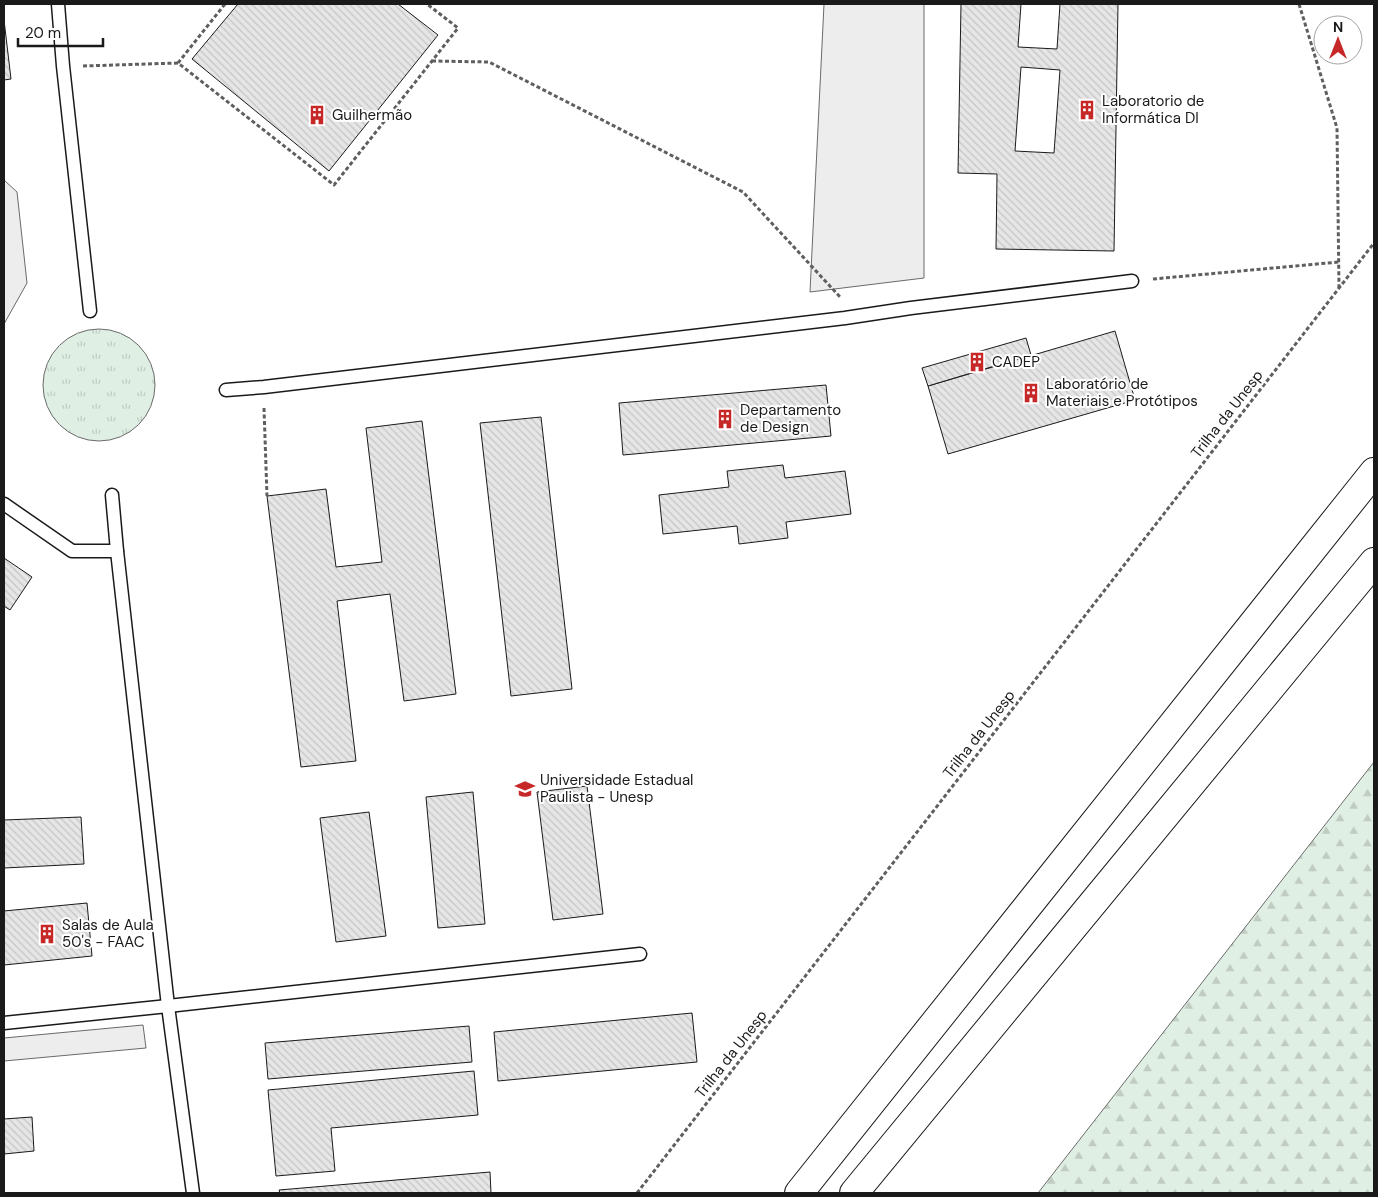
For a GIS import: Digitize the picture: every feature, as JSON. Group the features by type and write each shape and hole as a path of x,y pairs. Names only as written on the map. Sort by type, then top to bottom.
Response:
{"highway":[{"path":"799,1193 1374,472"},
{"path":"854,1193 1374,562"}],"lane":[{"path":"58,4 90,311"},
{"path":"226,390 845,318 1132,281"},
{"path":"112,495 168,1006 192,1193"},
{"path":"4,504 72,551 117,551"},
{"path":"4,1023 640,954"}],"path":[{"path":"178,63 225,4"},
{"path":"63,66 178,63 334,185 458,28 427,4"},
{"path":"1299,4 1337,128 1339,288"},
{"path":"432,61 489,62 743,192 846,303"},
{"name":"Trilha da Unesp","path":"637,1193 1374,243"},
{"path":"1132,281 1339,262"},
{"path":"264,387 267,496"}],"green space":[{"path":"99,329 110,330 120,334 138,346 150,364 154,374 154,396 150,406 138,424 120,436 110,440 99,441 88,440 78,436 60,424 48,406 44,396 43,385 44,374 48,364 60,346 78,334 88,330"},
{"path":"1374,762 1374,1193 1038,1193"}],"shaded area":[{"path":"824,4 924,4 924,278 810,292"},
{"path":"4,180 17,192 27,283 4,324"},
{"path":"143,1025 146,1048 4,1061 4,1038"}],"building":[{"name":"Guilhermão","path":"238,4 398,4 438,35 329,171 192,59"},
{"name":"Laboratorio de Informática DI","path":"961,4 1021,4 1018,47 1057,49 1060,4 1118,4 1114,251 996,249 997,174 958,173","holes":["1021,67 1060,70 1054,153 1015,151"]},
{"path":"4,20 11,79 4,80"},
{"name":"Laboratório de Materiais e Protótipos","path":"1115,331 1135,400 948,454 928,386"},
{"name":"CADEP","path":"1026,338 1031,355 928,386 922,368"},
{"name":"Departamento de Design","path":"826,385 831,436 623,455 619,403"},
{"path":"541,417 572,689 511,696 480,423"},
{"path":"422,421 456,694 404,701 390,594 337,601 356,761 301,767 267,496 326,489 336,567 382,562 366,428"},
{"path":"783,465 785,478 845,471 851,514 786,522 788,538 739,544 737,526 663,534 659,495 729,487 727,471"},
{"path":"4,558 32,577 10,610 4,606"},
{"path":"587,786 603,914 553,920 537,792"},
{"path":"473,792 485,924 438,928 426,797"},
{"path":"369,812 386,936 336,942 320,818"},
{"path":"81,817 84,864 4,868 4,820"},
{"name":"Salas de Aula 50's - FAAC","path":"87,903 92,956 4,965 4,911"},
{"path":"692,1013 697,1062 498,1081 494,1032"},
{"path":"469,1026 472,1062 268,1079 265,1043"},
{"path":"474,1071 478,1115 331,1128 335,1171 276,1176 268,1090"},
{"path":"32,1117 34,1151 4,1154 4,1119"},
{"path":"490,1172 491,1193 280,1193 279,1190"}],"place":[{"name":"Laboratorio de Informática DI","path":"1087,110"},
{"name":"Guilhermão","path":"317,115"},
{"name":"CADEP","path":"977,362"},
{"name":"Laboratório de Materiais e Protótipos","path":"1031,393"},
{"name":"Departamento de Design","path":"725,419"},
{"name":"Universidade Estadual Paulista - Unesp","path":"525,789"},
{"name":"Salas de Aula 50's - FAAC","path":"47,934"}]}
